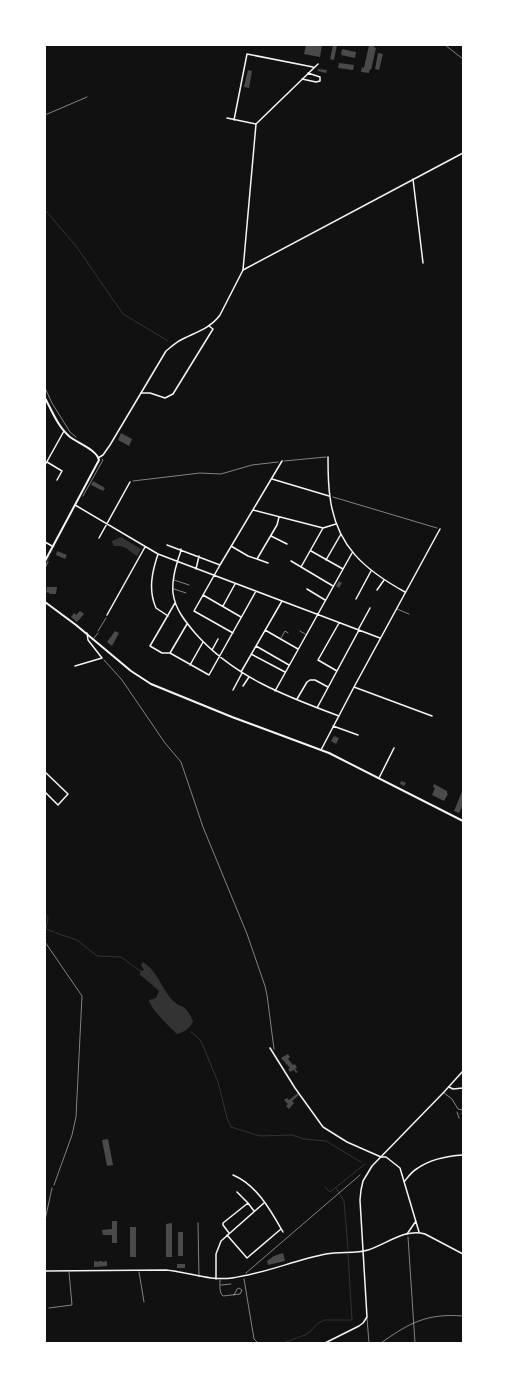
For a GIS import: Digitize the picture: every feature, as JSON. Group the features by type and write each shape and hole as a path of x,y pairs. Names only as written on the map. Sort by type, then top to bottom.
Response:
{"main road":[{"path":"45,398 64,432 95,453 98,458 98,463 45,561"},
{"path":"45,602 87,633 131,671 151,684 232,717 321,750 463,821"}],"street":[{"path":"234,120 247,54 314,67"},
{"path":"98,458 103,455 110,445 166,351 179,341 209,326 216,321 220,315 243,270 256,124 318,64"},
{"path":"302,79 316,82 320,81 320,77 308,73"},
{"path":"227,118 256,124"},
{"path":"243,270 463,153"},
{"path":"413,180 423,262"},
{"path":"141,393 150,393 162,398 169,397 176,391 213,329 209,326"},
{"path":"45,465 64,432"},
{"path":"328,457 330,496 341,534 353,552 371,571 406,592"},
{"path":"47,462 62,471 57,480"},
{"path":"233,633 194,611 282,462"},
{"path":"272,479 330,496"},
{"path":"99,538 130,482"},
{"path":"75,505 158,554 380,638"},
{"path":"253,510 323,528 337,524"},
{"path":"257,559 277,525 279,517"},
{"path":"301,567 323,528"},
{"path":"321,750 380,638 440,530"},
{"path":"326,560 341,534"},
{"path":"271,536 287,544"},
{"path":"45,542 52,546"},
{"path":"168,545 220,565"},
{"path":"232,546 248,556 268,563"},
{"path":"107,615 145,547"},
{"path":"181,549 173,579 173,589 176,603 187,624 203,642 248,676 297,700 339,716"},
{"path":"311,551 343,569"},
{"path":"275,690 353,552"},
{"path":"158,554 153,572 152,597 156,608 168,616"},
{"path":"196,569 199,557"},
{"path":"291,561 334,586"},
{"path":"356,599 371,571"},
{"path":"377,590 384,580"},
{"path":"223,606 235,584"},
{"path":"307,589 325,600"},
{"path":"176,603 150,646 162,653 170,653 209,675 256,591"},
{"path":"203,595 242,617"},
{"path":"233,690 282,601"},
{"path":"317,708 370,608"},
{"path":"337,671 318,660 338,622"},
{"path":"170,653 187,624"},
{"path":"265,630 298,649"},
{"path":"75,666 102,658 88,640 87,633"},
{"path":"212,650 218,639"},
{"path":"190,664 203,642"},
{"path":"256,646 289,665"},
{"path":"252,654 285,672"},
{"path":"243,686 248,676"},
{"path":"297,700 307,682 310,680 315,680 328,687"},
{"path":"354,687 432,716"},
{"path":"334,726 358,735"},
{"path":"379,778 394,748"},
{"path":"45,772 68,794 58,805 45,792"},
{"path":"270,1048 295,1088 323,1127 347,1142 390,1160 400,1168 419,1232"},
{"path":"325,1343 359,1326 366,1318 360,1204 361,1190 367,1174 375,1163 463,1071"},
{"path":"449,1087 453,1089 463,1088"},
{"path":"404,1182 416,1169 429,1162 447,1156 463,1155"},
{"path":"233,1175 248,1186 264,1202 283,1232"},
{"path":"237,1192 255,1211"},
{"path":"216,1279 216,1253 218,1246 229,1233 264,1202"},
{"path":"229,1233 223,1224 248,1203"},
{"path":"406,1234 416,1221"},
{"path":"227,1235 245,1258 247,1258 282,1229"},
{"path":"45,1271 176,1271 199,1277 220,1279 245,1276 326,1254 363,1251 406,1234 419,1232 426,1234 463,1254"}],"lane":[{"path":"173,579 189,585"},
{"path":"173,589 186,593"},
{"path":"396,609 409,614"},
{"path":"281,639 285,631 288,633"},
{"path":"300,631 306,634"},
{"path":"93,639 98,633"},
{"path":"444,1092 452,1098 458,1109 463,1110"},
{"path":"45,1220 52,1188"},
{"path":"198,1223 199,1277"},
{"path":"139,1270 144,1302"},
{"path":"49,1308 72,1305 69,1271"},
{"path":"220,1279 221,1295 234,1295"},
{"path":"220,1285 231,1284"},
{"path":"366,1318 369,1343"}],"path":[{"path":"445,45 463,59"},
{"path":"45,114 87,97"},
{"path":"45,388 52,403 70,432"},
{"path":"130,482 133,480 200,473 221,474 252,465 328,457"},
{"path":"330,496 434,526 440,530"},
{"path":"98,633 107,615"},
{"path":"102,658 122,680 165,742 181,762 204,827 247,934 265,986 275,1052"},
{"path":"45,942 82,996 76,1117 72,1135 52,1188"},
{"path":"457,1111 459,1118"},
{"path":"258,1343 254,1339 245,1276 246,1272 360,1175"},
{"path":"406,1234 408,1237 415,1343"},
{"path":"381,1343 421,1320 450,1315 463,1316"}],"shaded area":[{"path":"121,537 141,549 137,556 125,547 113,545 112,541"},
{"path":"143,962 157,977 172,999 188,1011 193,1022 190,1027 184,1031 177,1034 150,1004 149,1000 156,998 159,991 140,975 140,971 144,970 141,965"}],"building":[{"path":"306,45 322,45 320,57 304,54"},
{"path":"333,45 337,45 334,60 330,59"},
{"path":"369,45 374,45 376,48 371,70 370,69 369,73 361,72 362,67 364,68"},
{"path":"342,49 356,52 355,58 341,55"},
{"path":"378,53 383,54 379,70 375,69"},
{"path":"339,63 354,65 353,70 338,68"},
{"path":"318,69 327,70 326,73 318,71"},
{"path":"248,70 252,71 249,88 244,87"},
{"path":"121,433 132,439 129,446 118,440"},
{"path":"93,481 105,488 103,491 91,485"},
{"path":"57,551 67,555 65,559 56,555"},
{"path":"339,581 342,583 339,588 336,586"},
{"path":"47,587 57,587 56,594 46,593"},
{"path":"80,611 84,614 77,622 71,617 74,613 76,615"},
{"path":"115,631 119,633 112,646 107,642"},
{"path":"334,736 339,738 336,744 331,741"},
{"path":"401,781 406,783 404,786 400,784"},
{"path":"434,784 447,791 448,794 444,801 432,795 435,788 433,787"},
{"path":"463,789 463,805 459,813 454,811"},
{"path":"288,1054 290,1057 288,1059 293,1065 295,1064 297,1068 295,1069 298,1072 296,1073 294,1070 290,1072 288,1069 290,1068 281,1058"},
{"path":"298,1093 299,1095 292,1101 294,1103 289,1109 286,1106 288,1104 284,1100 287,1098 289,1100"},
{"path":"108,1139 113,1165 107,1166 102,1140"},
{"path":"112,1221 117,1221 117,1243 112,1243 112,1235 103,1235 102,1230 112,1229"},
{"path":"172,1223 172,1257 166,1257 166,1224"},
{"path":"130,1227 136,1227 136,1257 130,1257"},
{"path":"178,1232 183,1232 183,1256 178,1256"},
{"path":"283,1253 285,1261 268,1265 267,1261 274,1256"},
{"path":"94,1261 107,1261 107,1266 94,1267"},
{"path":"177,1264 185,1264 185,1268 177,1268"}],"waterway":[{"path":"45,210 76,246 123,314 168,341"},
{"path":"45,566 50,556"},
{"path":"45,913 48,918 46,929 54,932"},
{"path":"56,933 77,940 97,956 121,957 140,971"},
{"path":"191,1032 201,1041 218,1082 227,1118 231,1127 260,1136 292,1135 304,1139 326,1141 361,1162"},
{"path":"459,1114 463,1113"},
{"path":"325,1187 330,1192 365,1164"},
{"path":"336,1188 344,1201 348,1249"},
{"path":"283,1343 305,1335 324,1320 352,1320 348,1254"}]}
